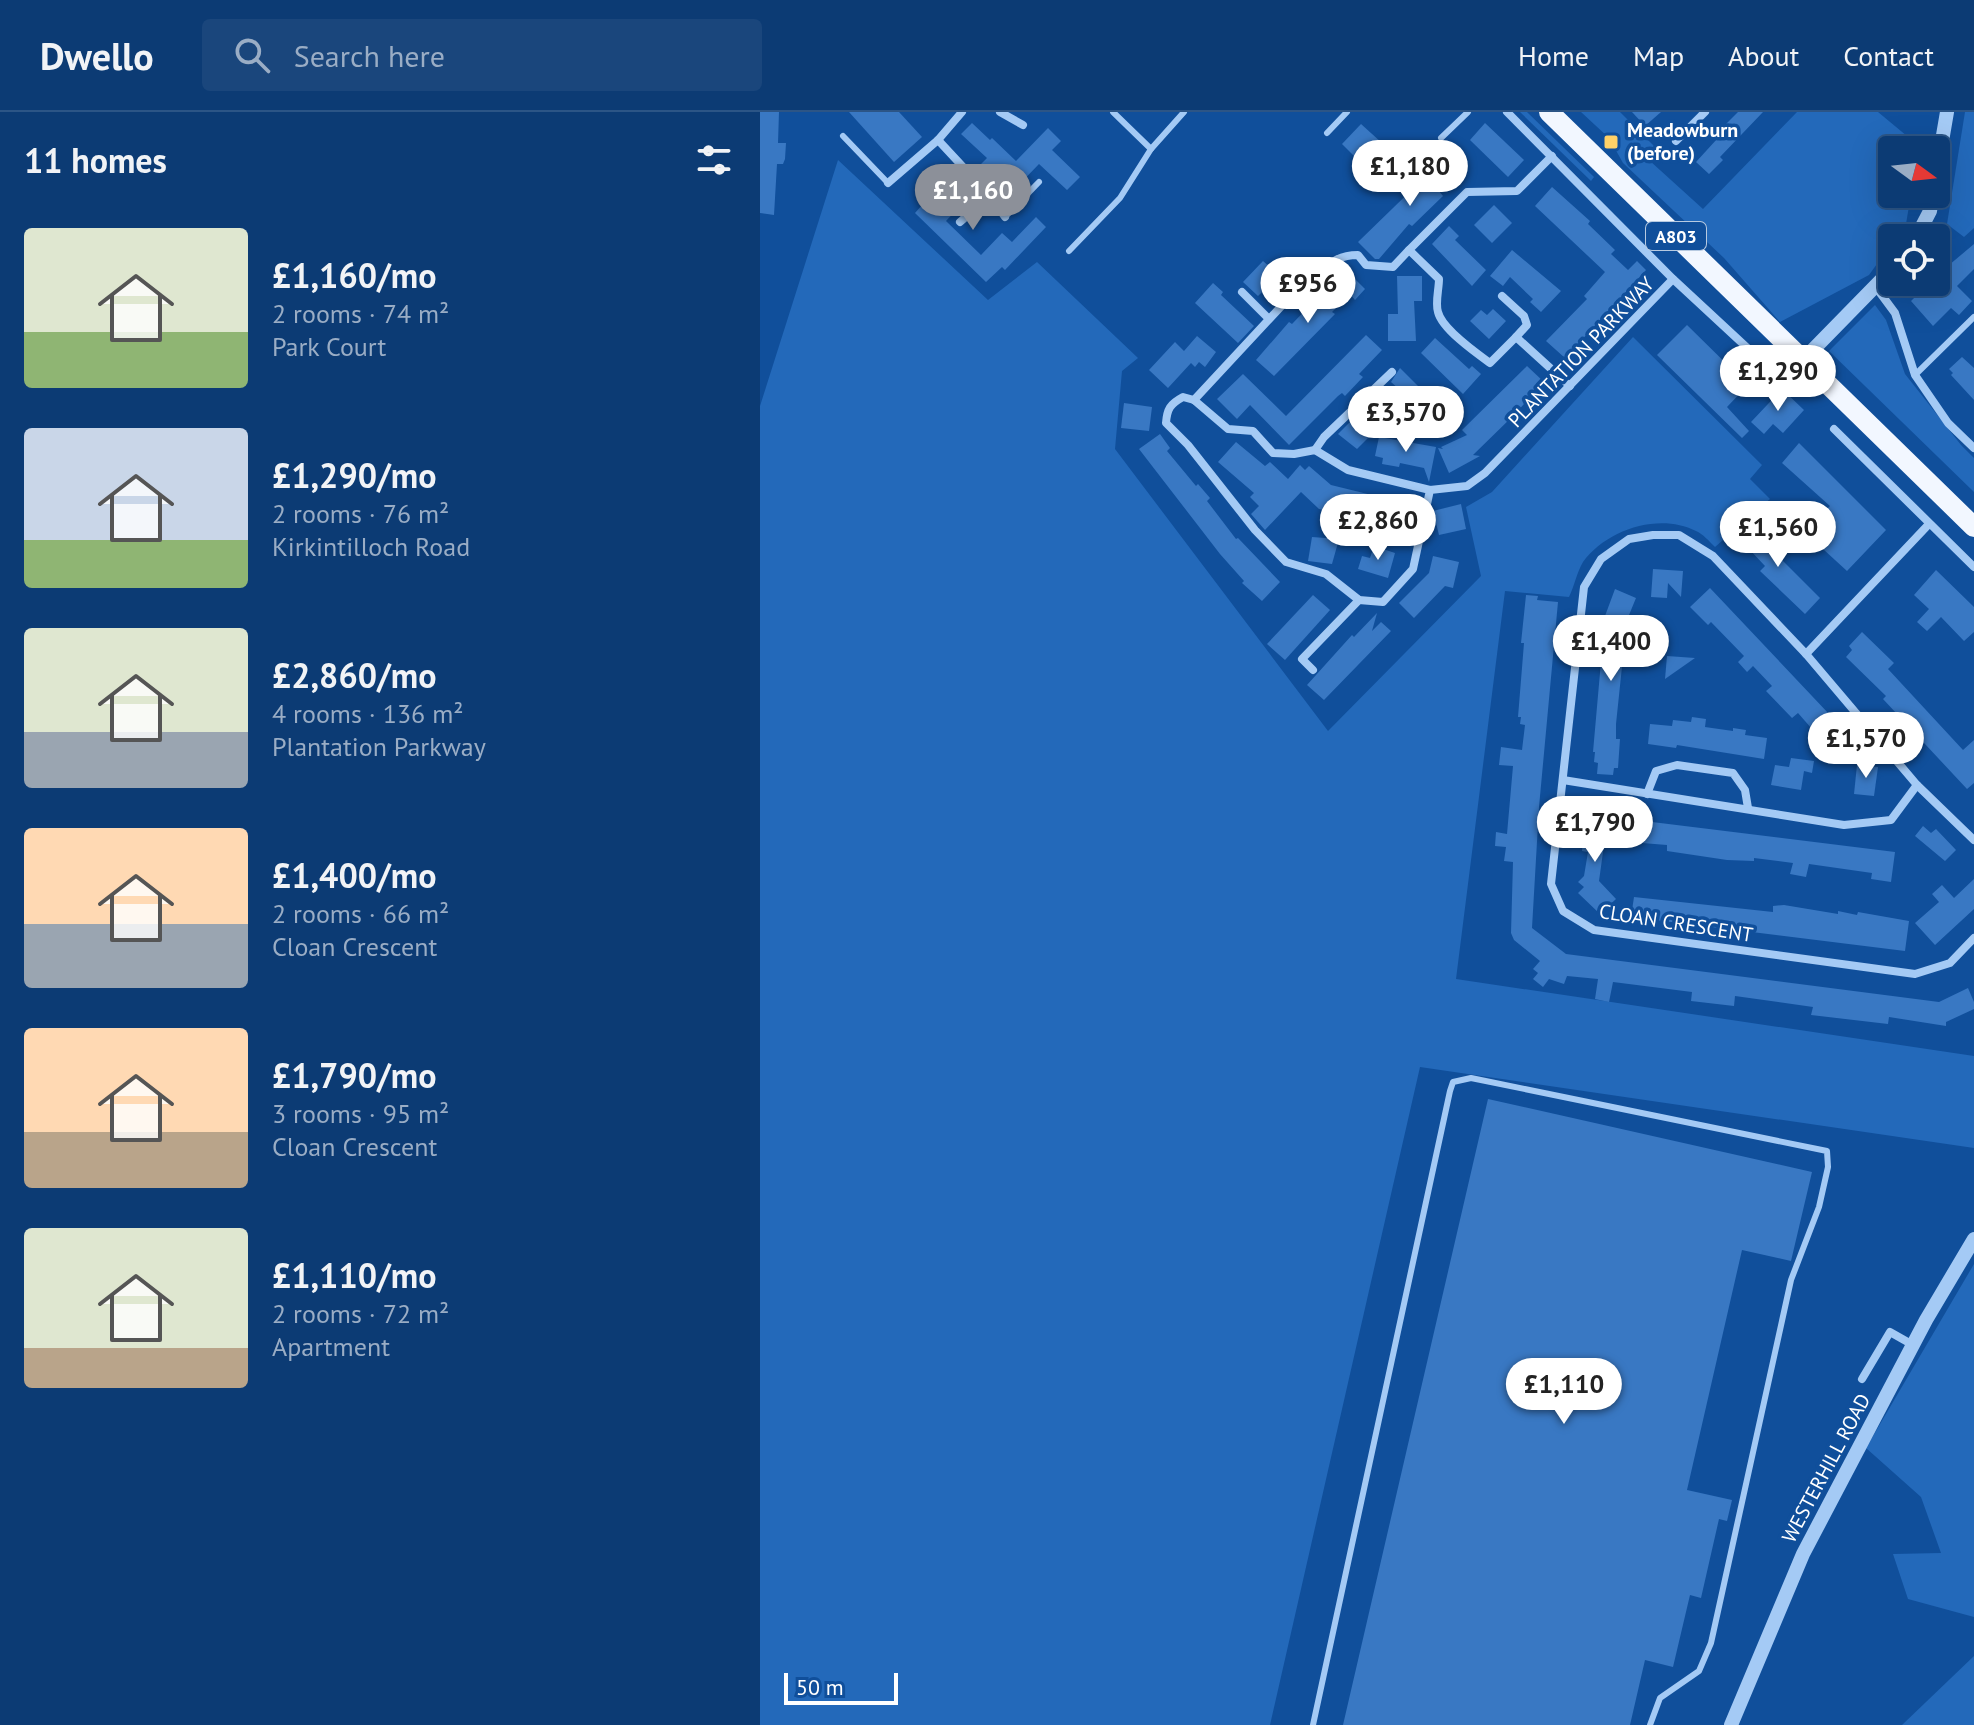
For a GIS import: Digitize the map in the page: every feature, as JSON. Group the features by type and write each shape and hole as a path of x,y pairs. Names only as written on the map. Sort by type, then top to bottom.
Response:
{"main road":[{"name":"A803","path":"1549,112 1974,527"}],"street":[{"path":"888,183 938,140 962,112"},
{"path":"1000,112 1023,125"},
{"path":"1507,112 1673,279 1782,380"},
{"path":"1676,141 1705,112"},
{"path":"1943,136 1947,112"},
{"path":"938,140 990,196 1005,217"},
{"path":"1194,400 1268,318 1302,284 1316,278 1335,258 1358,255 1366,265 1393,267 1467,192 1517,191 1552,156"},
{"path":"960,222 990,196"},
{"path":"1409,250 1439,279 1438,313 1450,329 1490,363 1527,325 1524,316 1502,296"},
{"name":"PLANTATION PARKWAY","path":"1315,450 1348,470 1430,490 1467,486 1485,473 1673,279"},
{"path":"1802,361 1878,283"},
{"path":"1875,286 1895,313 1915,375 1948,423 1972,442"},
{"path":"1242,292 1268,318"},
{"path":"1516,337 1570,386"},
{"path":"1392,372 1324,437 1315,450 1294,454 1273,453 1253,431 1228,429 1194,400 1183,397 1171,403 1166,423 1188,445 1255,530 1286,562 1326,574 1359,600 1383,602 1413,569 1430,490"},
{"path":"1834,429 1974,567"},
{"path":"1806,654 1929,524"},
{"name":"CLOAN CRESCENT","path":"1974,840 1917,785 1806,654 1713,556 1679,535 1653,535 1629,539 1601,559 1584,587 1551,884 1563,911 1594,930 1915,974 1950,963 1974,938"},
{"path":"1313,670 1302,659 1359,600"},
{"path":"1647,794 1656,771 1677,765 1733,773 1745,790 1748,808"},
{"path":"1563,780 1844,825 1891,820 1917,785"},
{"name":"WESTERHILL ROAD","path":"1731,1725 1803,1554 1913,1345 1974,1239"},
{"path":"1862,1379 1890,1332 1913,1345"}],"lane":[{"path":"1113,112 1151,149"},
{"path":"1069,251 1120,198 1151,149 1184,112"},
{"path":"1327,133 1347,112"},
{"path":"1441,138 1468,112"},
{"path":"843,136 888,183"},
{"path":"1005,217 1039,182"},
{"path":"1915,375 1974,317"},
{"path":"1313,1725 1450,1091 1453,1082 1471,1078 1827,1151 1828,1167 1819,1207 1791,1280 1711,1643 1699,1671 1660,1698 1650,1725"}],"shaded area":[{"path":"1520,112 1527,112 1594,177 1591,181"},
{"path":"1581,112 1620,112 1659,151 1650,161 1703,209 1797,112 1878,112 1907,136 1878,136 1878,208 1909,208 1906,224 1878,224 1878,262 1869,275 1780,322 1724,258 1623,163 1609,138"},
{"path":"1965,112 1974,112 1974,228 1964,237 1947,224"},
{"path":"838,160 988,300 1037,262 1138,358 1122,371 1115,449 1328,731 1481,576 1466,507 1492,492 1633,337 1762,465 1750,479 1770,499 1715,547 1699,532 1681,526 1666,523 1634,527 1605,541 1593,551 1583,562 1569,597 1505,591 1456,979 1974,1056 1974,1148 1420,1067 1270,1725 760,1725 760,406"},
{"path":"1875,305 1886,320 1905,374 1974,458 1974,492 1829,351"},
{"path":"1974,1264 1974,1617 1908,1599 1893,1554 1941,1553 1921,1497 1866,1448"},
{"path":"1974,1656 1974,1725 1902,1725"}],"building":[{"path":"760,112 779,112 778,143 786,143 783,164 777,164 774,215 760,213"},
{"path":"849,112 899,112 922,137 894,162"},
{"path":"1632,112 1661,112 1645,126"},
{"path":"1738,112 1763,112 1720,157 1723,160 1709,174 1696,162 1717,139 1714,136"},
{"path":"972,123 1016,161 1048,128 1061,141 1052,150 1080,177 1067,190 1039,164 1010,194 990,174 985,180 975,170 987,158 961,134"},
{"path":"1485,123 1524,160 1508,177 1470,140"},
{"path":"1361,124 1382,143 1362,164 1342,144"},
{"path":"1445,153 1461,169 1439,191 1443,196 1412,226 1409,224 1379,259 1375,259 1358,242 1428,174 1426,172"},
{"path":"954,169 966,180 952,199 960,206 946,221 981,255 1002,233 1012,242 1036,217 1046,227 1005,270 1002,267 986,282 915,213"},
{"path":"1552,187 1590,221 1588,224 1615,250 1611,254 1628,270 1637,261 1646,270 1565,358 1546,341 1587,299 1584,296 1605,272 1535,206"},
{"path":"1494,205 1512,223 1492,243 1474,225"},
{"path":"1449,226 1459,236 1455,240 1486,270 1472,286 1432,244"},
{"path":"1974,244 1974,269 1957,286 1972,301 1959,315 1951,308 1933,326 1911,301 1916,296 1950,296 1950,264"},
{"path":"1512,250 1561,291 1541,312 1530,302 1533,299 1510,277 1503,286 1490,276"},
{"path":"1263,261 1289,284 1277,297 1267,287 1258,296 1243,282"},
{"path":"1348,272 1365,289 1355,300 1350,294 1332,312 1335,314 1274,376 1256,360 1289,322 1292,324"},
{"path":"1397,276 1422,276 1422,301 1414,301 1416,341 1388,341 1388,314 1398,314"},
{"path":"1213,283 1223,292 1221,295 1254,326 1238,343 1195,303"},
{"path":"1493,309 1506,321 1489,339 1470,321 1481,310 1487,315"},
{"path":"1687,325 1748,385 1727,407 1749,431 1742,438 1657,355"},
{"path":"1366,335 1382,350 1359,374 1363,377 1345,396 1342,393 1338,396 1289,445 1250,405 1237,419 1217,399 1243,374 1286,416"},
{"path":"1197,336 1216,352 1205,367 1199,362 1195,367 1191,363 1168,388 1149,370 1175,342 1184,351"},
{"path":"1435,338 1469,369 1472,366 1481,374 1463,394 1421,353"},
{"path":"1962,357 1974,368 1974,400 1949,369"},
{"path":"1527,366 1544,382 1473,455 1480,456 1449,473 1438,448 1443,449 1441,447 1467,435 1462,430"},
{"path":"1400,368 1426,394 1407,414 1392,399 1400,390 1391,382"},
{"path":"1782,389 1804,410 1783,433 1773,424 1764,434 1751,422"},
{"path":"1124,403 1152,407 1149,431 1121,428"},
{"path":"1358,414 1375,431 1357,449 1338,434"},
{"path":"1160,434 1170,448 1167,451 1210,498 1207,501 1236,539 1280,582 1262,601 1242,583 1244,581 1139,449"},
{"path":"1379,437 1436,447 1429,482 1424,468 1400,463 1399,467 1382,464 1383,458 1375,456"},
{"path":"1236,442 1265,466 1270,462 1288,479 1300,465 1305,470 1309,466 1331,485 1392,500 1393,496 1417,502 1411,528 1319,509 1301,492 1265,530 1251,514 1259,506 1250,497 1254,493 1218,462"},
{"path":"1799,443 1886,530 1847,571 1823,549 1822,544 1828,537 1820,530 1831,518 1824,512 1830,506 1782,463"},
{"path":"1461,504 1466,529 1439,535 1433,511"},
{"path":"1759,523 1776,540 1769,547 1820,598 1805,614 1760,571 1765,566 1749,549 1744,553 1736,544"},
{"path":"1312,537 1339,539 1332,564 1308,561"},
{"path":"1374,546 1395,553 1388,578 1358,569 1362,556 1370,558"},
{"path":"1433,556 1459,562 1453,588 1445,586 1414,618 1399,603 1429,573"},
{"path":"1653,569 1683,571 1681,597 1668,583 1667,598 1651,597"},
{"path":"1936,570 1974,607 1974,632 1964,641 1941,617 1927,631 1917,622 1929,609 1914,595"},
{"path":"1710,588 1846,732 1837,741 1841,745 1833,753 1798,713 1792,718 1766,691 1772,686 1753,666 1747,672 1738,662 1744,656 1711,622 1708,625 1690,607"},
{"path":"1615,589 1636,598 1620,637 1625,638 1616,724 1616,739 1620,739 1618,768 1614,768 1613,775 1597,774 1598,763 1594,762 1593,752 1605,616"},
{"path":"1313,595 1330,610 1285,660 1267,644"},
{"path":"1526,595 1538,596 1537,600 1558,602 1539,807 1532,928 1566,954 1939,1002 1968,988 1974,1009 1946,1022 1946,1026 1889,1017 1888,1024 1811,1015 1813,1007 1735,996 1734,1006 1691,1001 1692,992 1613,982 1609,1002 1595,999 1598,979 1567,976 1564,984 1549,979 1543,987 1533,979 1538,973 1533,969 1540,961 1514,940 1511,933 1513,862 1504,861 1506,847 1495,846 1496,832 1507,834 1513,766 1499,765 1501,747 1522,750 1525,725 1520,724 1521,717 1518,717"},
{"path":"1377,613 1372,631 1381,622 1391,631 1324,700 1307,685 1352,635 1354,637"},
{"path":"1862,632 1894,663 1888,669 1963,750 1974,740 1974,783 1967,789 1883,699 1886,696 1846,657 1852,650 1849,646"},
{"path":"1667,656 1695,658 1665,679"},
{"path":"1692,717 1706,719 1705,727 1746,730 1745,735 1767,738 1764,759 1677,745 1676,748 1648,744 1650,724 1672,726 1673,720 1691,722"},
{"path":"1791,758 1814,761 1812,773 1804,771 1801,790 1771,785 1775,765 1789,767"},
{"path":"1857,765 1878,767 1874,796 1854,794"},
{"path":"1591,814 1608,816 1599,881 1616,899 1600,914 1578,893 1584,887 1578,882 1584,876 1588,852 1582,851 1585,822 1590,822"},
{"path":"1644,821 1895,852 1891,882 1871,879 1872,873 1809,864 1806,877 1790,874 1793,863 1754,858 1754,861 1727,860 1667,851 1667,845 1642,843"},
{"path":"1923,826 1931,833 1936,829 1956,850 1945,861 1915,836"},
{"path":"1974,879 1974,909 1935,945 1915,923 1939,902 1932,894 1942,885 1954,898"},
{"path":"1634,897 1773,912 1773,906 1784,905 1838,914 1838,911 1857,915 1858,912 1909,921 1905,951 1631,917"},
{"path":"1488,1099 1812,1172 1791,1261 1742,1250 1687,1490 1732,1500 1727,1521 1719,1519 1701,1598 1690,1595 1673,1667 1645,1660 1630,1725 1343,1725"}],"place":[{"name":"Meadowburn (before)","path":"1611,142"}]}
